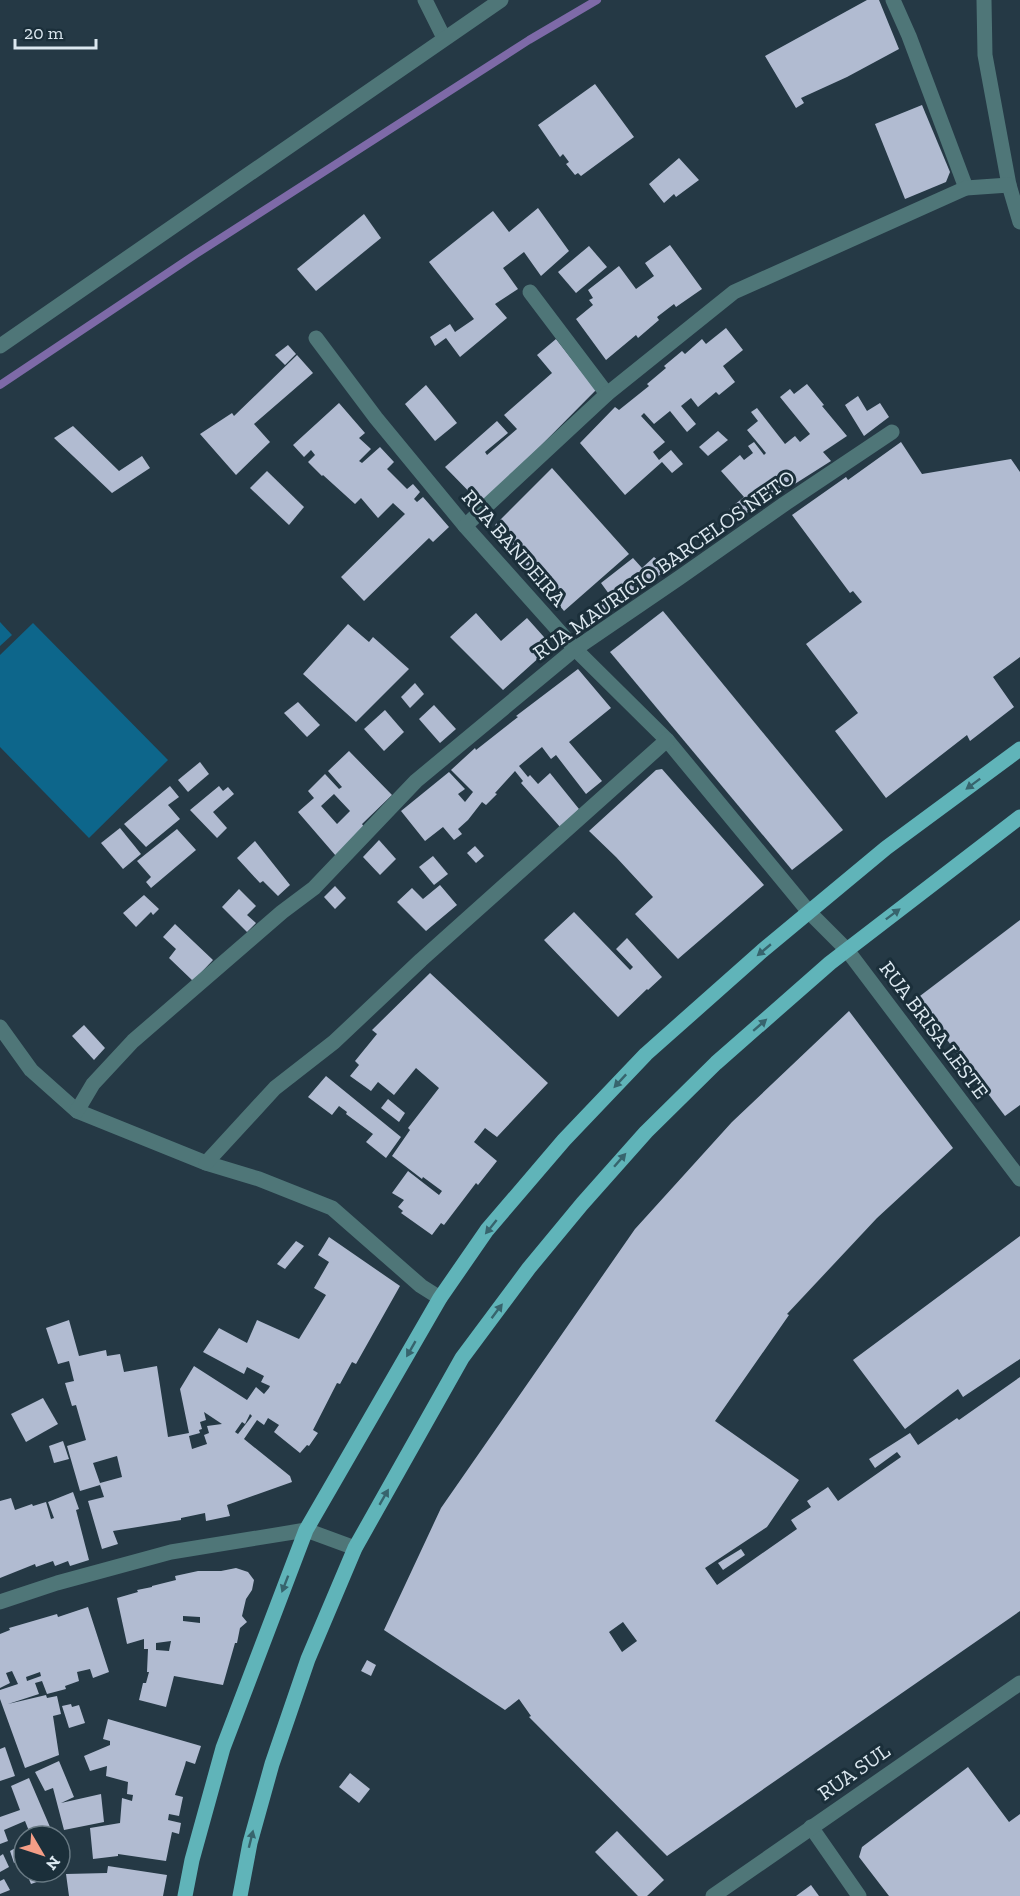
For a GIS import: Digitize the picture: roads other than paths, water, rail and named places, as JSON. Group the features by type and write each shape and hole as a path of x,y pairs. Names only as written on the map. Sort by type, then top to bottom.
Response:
{"main road":[{"path":"185,1896 192,1860 223,1748 306,1530 440,1298 487,1230 564,1140 646,1054 762,951 886,849 1020,749"},
{"path":"240,1896 250,1843 272,1764 308,1659 355,1548 462,1358 529,1268 582,1204 645,1132 716,1063 847,950 1020,817"}],"street":[{"path":"425,0 444,38"},
{"path":"0,346 501,0"},
{"path":"893,0 909,36 966,188"},
{"path":"984,0 986,55 1009,185 1020,222"},
{"path":"465,526 607,394 734,292 966,188 1009,185"},
{"path":"530,292 607,394"},
{"name":"RUA BANDEIRA","path":"316,339 376,418 465,526 575,649 667,740 809,912"},
{"name":"RUA MAURICIO BARCELOS NETO","path":"77,1111 93,1084 133,1041 282,912 314,888 417,781 575,649 892,432"},
{"path":"206,1164 275,1088 333,1042 421,960 667,740"},
{"name":"RUA BRISA LESTE","path":"809,912 847,950 1020,1179"},
{"path":"0,1027 31,1070 77,1111 206,1164 259,1179 332,1208 421,1286 440,1298"},
{"path":"0,1602 57,1583 171,1552 306,1530 355,1548"},
{"name":"RUA SUL","path":"713,1896 1020,1683"},
{"path":"811,1827 859,1896"}],"waterway":[{"path":"0,385 196,254 529,40 597,0"}]}
